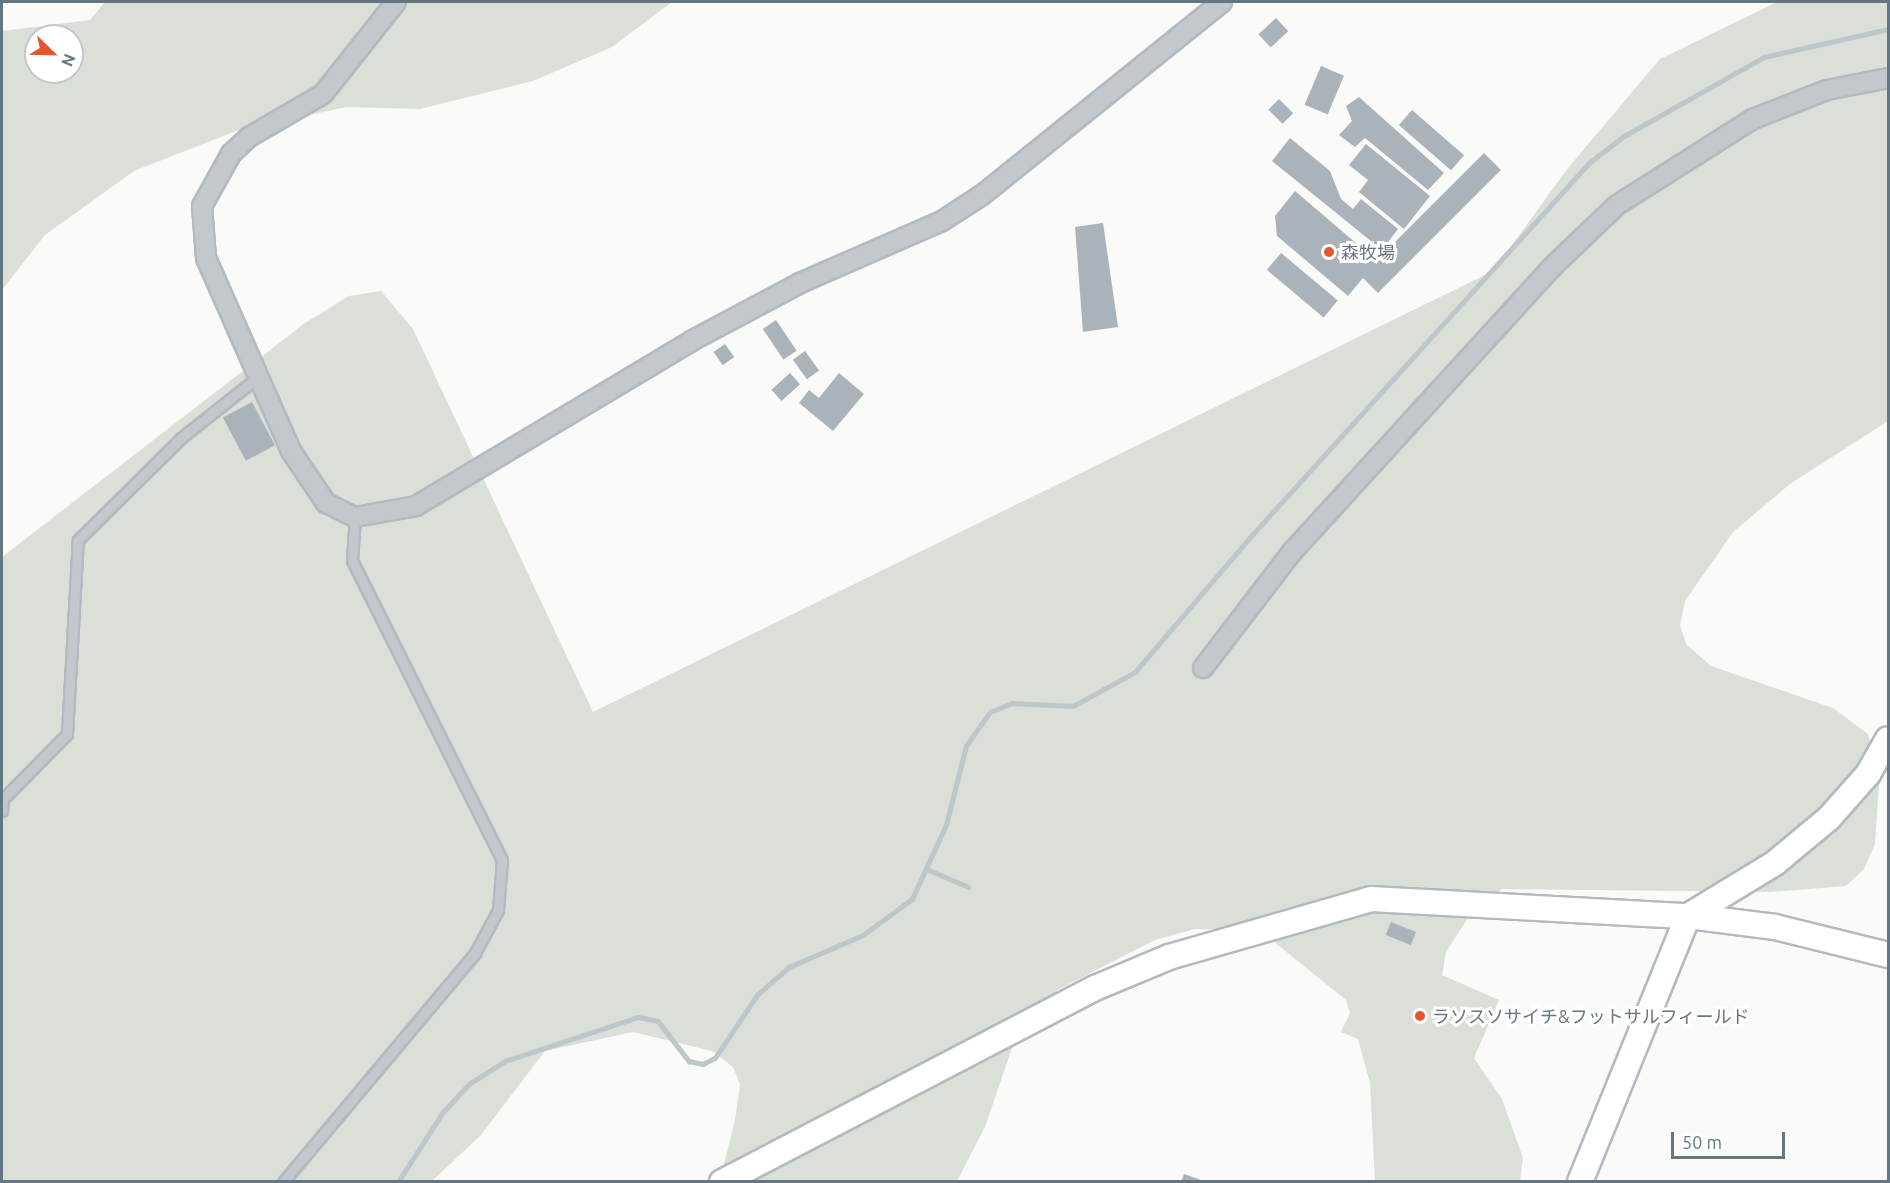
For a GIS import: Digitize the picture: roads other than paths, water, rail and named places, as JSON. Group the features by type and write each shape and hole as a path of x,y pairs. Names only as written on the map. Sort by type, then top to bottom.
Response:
{"street":[{"path":"396,2 323,94 249,137 231,154 201,206 206,258 258,377 311,486 326,503 355,517 416,506 693,339 800,283 942,221 982,195 1222,2"},
{"path":"1203,668 1292,552 1551,268 1617,205 1753,118 1827,90 1888,78"},
{"path":"1580,1182 1688,916 1775,863 1829,818 1868,774 1888,739"},
{"path":"722,1182 1095,988 1169,957 1371,899 1688,916 1775,927 1888,955"}],"lane":[{"path":"2,811 3,799 67,734 78,540 182,438 258,377"},
{"path":"283,1182 475,953 498,910 502,860 352,560 355,517"}],"waterway":[{"path":"398,1182 443,1112 469,1084 505,1061 638,1017 658,1021 689,1061 703,1064 715,1058 757,995 789,967 863,935 912,899 946,825 966,746 990,712 1012,703 1073,706 1135,672 1253,534 1589,163 1624,136 1764,57 1888,29"},
{"path":"929,870 969,887"}],"place":[{"name":"森牧場","path":"1329,252"},
{"name":"ラソスソサイチ&フットサルフィールド","path":"1420,1016"}]}
